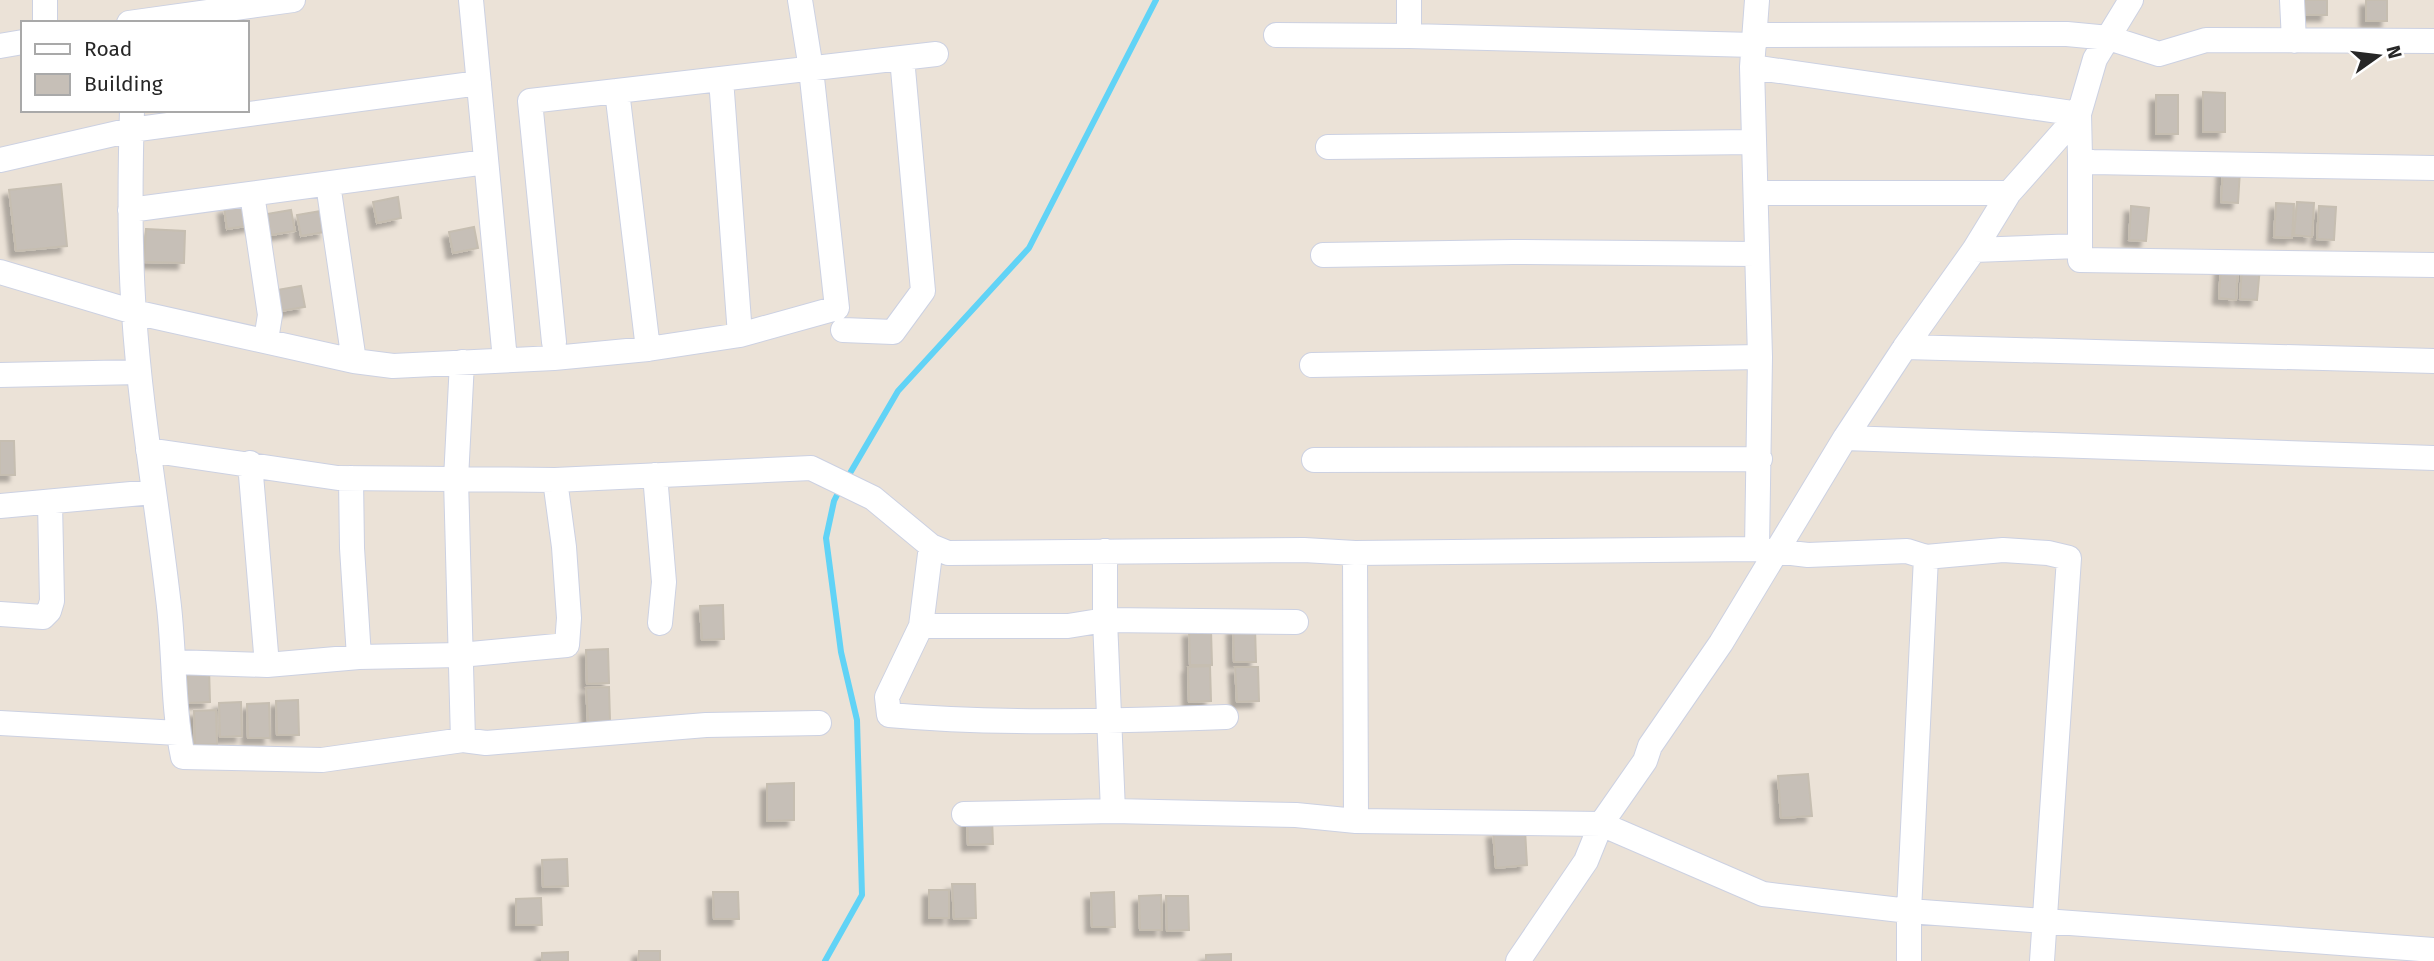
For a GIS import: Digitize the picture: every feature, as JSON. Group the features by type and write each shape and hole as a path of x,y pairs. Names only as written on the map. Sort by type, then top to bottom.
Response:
{"street":[{"path":"45,0 45,21"},
{"path":"141,21 222,5 293,0"},
{"path":"471,0 505,360"},
{"path":"0,272 134,312 354,361 393,366 554,358 648,349 740,335 837,308 811,69 800,0"},
{"path":"1409,0 1409,36"},
{"path":"1757,0 1752,142 1757,193 1760,459 1766,551"},
{"path":"2131,0 2095,59 2079,114 2080,260 2434,265"},
{"path":"2292,0 2294,41"},
{"path":"1276,35 1409,36 1754,49 2067,34 2109,38 2159,54 2206,40 2434,41"},
{"path":"0,47 21,42"},
{"path":"1754,49 2079,114"},
{"path":"554,342 530,100 936,54"},
{"path":"843,330 893,332 923,291 902,58"},
{"path":"721,79 740,335"},
{"path":"248,108 479,83"},
{"path":"617,91 648,349"},
{"path":"0,160 132,120 207,112"},
{"path":"1518,961 1586,861 1601,824 1645,761 1650,746 1721,643 1766,551 1974,250 2009,193 2079,114"},
{"path":"132,120 130,210 134,312 153,492 168,597 178,733 183,757 322,760 463,740 486,743 706,725 818,723"},
{"path":"1328,147 1752,142"},
{"path":"2080,157 2091,162 2434,167"},
{"path":"130,210 486,162"},
{"path":"328,184 354,361"},
{"path":"1757,193 2009,193"},
{"path":"252,194 270,315 266,340"},
{"path":"1974,250 2078,246"},
{"path":"1323,255 1513,252 1756,254"},
{"path":"1905,347 2434,361"},
{"path":"1312,365 1760,357"},
{"path":"462,362 456,479 463,740"},
{"path":"0,375 139,372"},
{"path":"1845,438 2434,458"},
{"path":"148,450 338,478 555,480 811,468 873,498 931,546 948,553 1304,550 1355,553 1766,551 1808,555 1907,551 1926,557 2003,550 2048,553 2069,558 2042,961"},
{"path":"1314,460 1760,459"},
{"path":"250,463 267,664"},
{"path":"655,475 664,582 660,624"},
{"path":"351,478 352,548 359,657"},
{"path":"174,662 267,664 359,657 460,655 568,643 564,547 555,480"},
{"path":"0,506 153,492"},
{"path":"0,614 43,617 50,611 50,502"},
{"path":"931,546 921,626 887,697 889,715 941,719 1109,721 1226,717"},
{"path":"1105,551 1105,620 1113,811"},
{"path":"1355,553 1356,821"},
{"path":"1909,961 1909,911 1926,557"},
{"path":"921,626 1068,626 1105,620 1296,622"},
{"path":"0,723 178,733"},
{"path":"964,814 1113,811 1296,815 1356,821 1601,824 1763,894 2319,951 2434,950"}],"building":[{"path":"2305,0 2327,0 2327,15 2305,15"},
{"path":"2366,0 2387,0 2387,21 2366,21"},
{"path":"2203,92 2225,93 2225,132 2203,132"},
{"path":"2156,95 2178,95 2178,134 2156,134"},
{"path":"2223,168 2240,170 2238,203 2221,202"},
{"path":"61,184 67,246 16,251 9,190"},
{"path":"398,197 401,218 377,223 373,202"},
{"path":"2297,202 2314,203 2312,237 2294,235"},
{"path":"2276,203 2294,204 2292,238 2274,237"},
{"path":"248,204 252,225 227,229 224,208"},
{"path":"2131,206 2149,208 2146,241 2129,240"},
{"path":"2319,206 2336,207 2334,240 2317,239"},
{"path":"291,210 295,231 271,235 267,214"},
{"path":"321,211 325,232 301,236 297,215"},
{"path":"474,227 478,248 453,253 449,232"},
{"path":"146,229 185,231 184,263 144,262"},
{"path":"2221,265 2238,266 2236,300 2219,298"},
{"path":"2242,265 2260,267 2257,300 2240,299"},
{"path":"301,286 305,307 280,311 277,290"},
{"path":"0,441 14,441 15,475 0,475"},
{"path":"723,605 724,639 702,640 700,606"},
{"path":"1255,627 1256,662 1234,662 1233,628"},
{"path":"1211,630 1212,665 1190,665 1189,631"},
{"path":"608,649 609,683 587,684 586,650"},
{"path":"1210,666 1211,701 1189,702 1188,667"},
{"path":"1235,667 1258,667 1259,701 1237,702"},
{"path":"187,668 209,668 210,702 188,703"},
{"path":"609,687 610,721 588,722 586,688"},
{"path":"298,700 299,735 277,735 276,701"},
{"path":"241,702 242,736 220,737 219,703"},
{"path":"269,703 270,738 248,738 247,704"},
{"path":"216,710 217,744 195,745 194,711"},
{"path":"1808,774 1812,816 1781,818 1778,776"},
{"path":"794,783 794,820 767,821 767,784"},
{"path":"967,818 992,818 993,844 968,845"},
{"path":"1525,830 1527,865 1496,868 1493,832"},
{"path":"567,859 568,886 543,887 542,860"},
{"path":"952,884 975,884 976,918 954,919"},
{"path":"929,890 949,890 949,918 929,918"},
{"path":"713,892 738,892 739,919 714,919"},
{"path":"1114,892 1115,927 1092,927 1091,893"},
{"path":"1161,895 1162,930 1140,930 1139,896"},
{"path":"1166,896 1188,896 1189,930 1167,931"},
{"path":"541,898 542,925 516,925 516,899"},
{"path":"639,951 660,951 660,961 638,961"},
{"path":"568,952 568,961 542,961 542,953"},
{"path":"1231,954 1231,961 1206,961 1206,955"}],"waterway":[{"path":"846,480 898,391 1029,248 1156,0"},
{"path":"825,961 862,895 857,720 841,652 826,538 834,501 840,489"}]}
